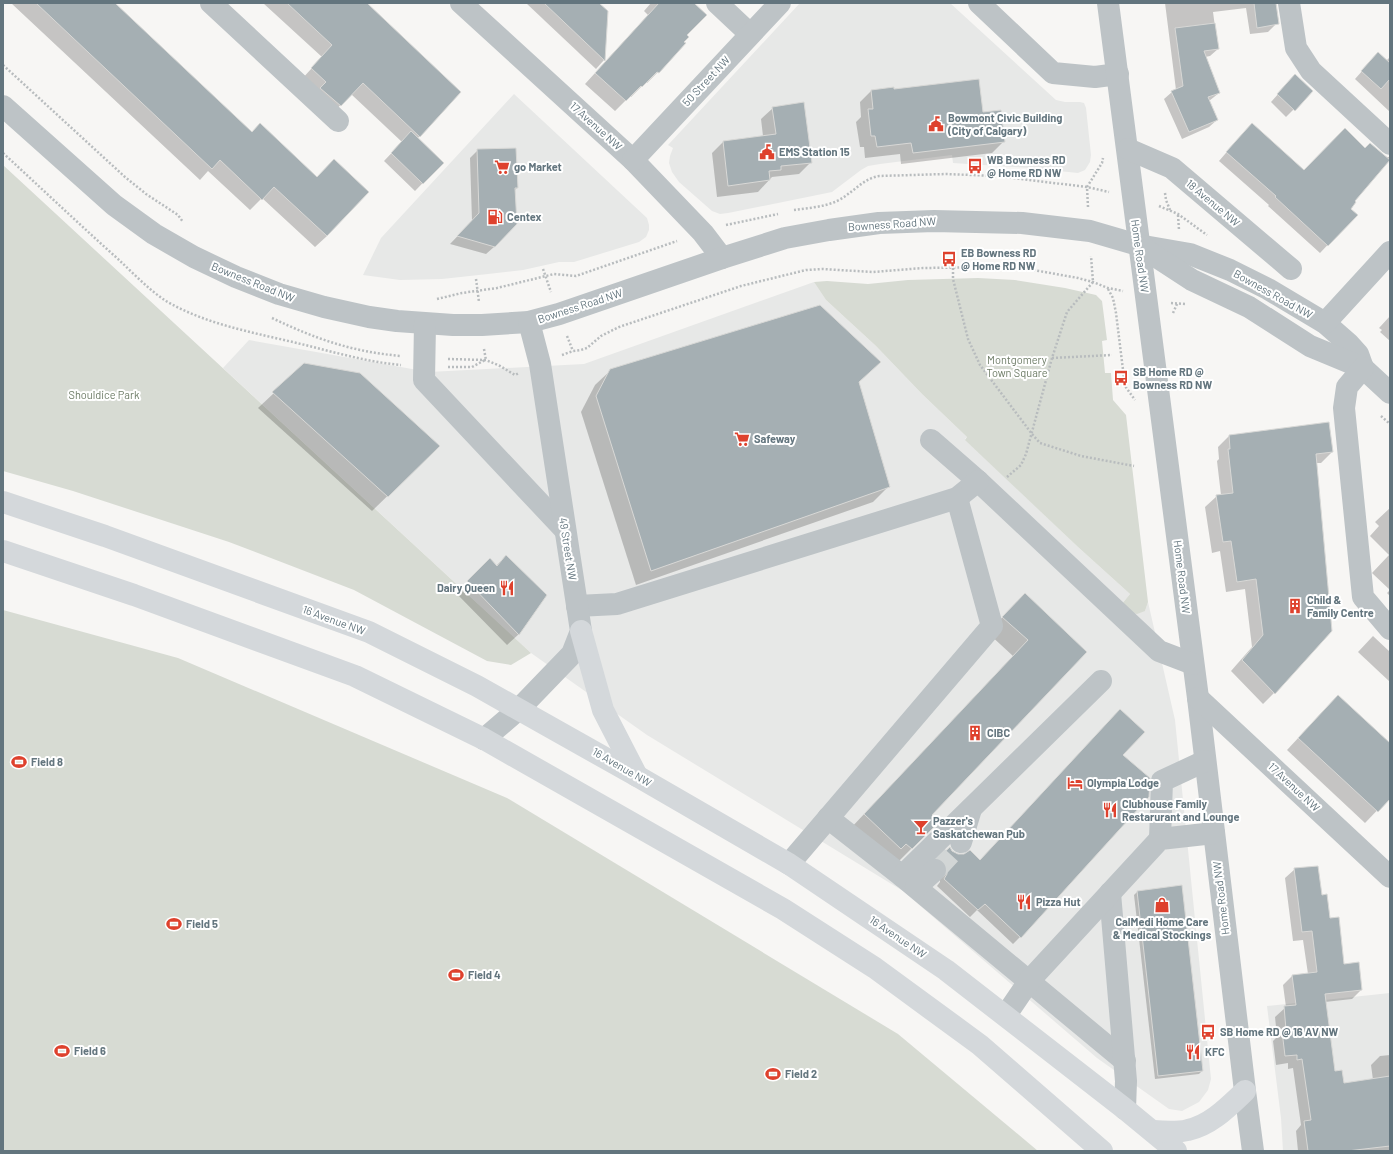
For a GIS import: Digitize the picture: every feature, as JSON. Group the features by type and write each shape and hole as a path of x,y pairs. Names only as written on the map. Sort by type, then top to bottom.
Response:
{"highway":[{"name":"16 Avenue NW","path":"3,502 105,536 369,632 477,686 519,709 789,864 946,970 1006,1015 1153,1131 1176,1151"},
{"path":"3,551 134,595 355,676 484,739 783,909 875,968 980,1045 1102,1151"},
{"path":"581,631 603,710 637,776"},
{"path":"1153,1131 1187,1131 1202,1126 1224,1110 1245,1091"}],"street":[{"path":"211,3 338,121"},
{"name":"17 Avenue NW","path":"461,3 633,160 703,233 722,258"},
{"path":"717,3 750,34"},
{"name":"50 Street NW","path":"633,160 780,3"},
{"path":"979,3 1052,73 1095,77 1118,74"},
{"name":"Home Road NW","path":"1108,3 1128,148 1138,245 1198,698 1253,1151"},
{"path":"1290,3 1296,48 1311,71 1390,144"},
{"name":"Bowness Road NW","path":"3,106 114,205 154,234 194,257 236,277 280,294 324,307 369,317 425,324 482,325 529,322 559,314 784,238 878,223 934,221 1022,223 1090,232 1138,245 1190,254 1230,270 1268,289 1325,323 1358,354 1363,368"},
{"name":"18 Avenue NW","path":"1128,148 1172,168 1291,269"},
{"name":"Bowness Road NW","path":"1138,245 1192,280 1249,307 1310,346 1363,368 1390,392"},
{"path":"1325,323 1390,252"},
{"name":"49 Street NW","path":"529,322 540,364 581,631"},
{"path":"425,324 424,380 565,530"},
{"path":"1363,368 1347,387 1344,408 1364,597 1390,629"},
{"path":"931,440 978,481 1159,651 1193,664"},
{"path":"577,606 617,604 957,498 978,481"},
{"path":"789,864 992,626 957,498"},
{"path":"484,739 519,709 572,654 581,631"},
{"path":"909,882 972,808 1101,681"},
{"name":"17 Avenue NW","path":"1198,698 1390,877"},
{"path":"1006,1015 1029,981 1160,839 1162,781 1205,761"},
{"path":"961,842 972,808"},
{"path":"828,818 909,882 1125,1061"},
{"path":"1160,839 1214,833"},
{"path":"909,882 935,870"},
{"path":"1110,893 1125,1061 1125,1109"}],"path":[{"path":"3,65 125,177 146,194 178,215 186,226"},
{"path":"790,211 835,202 848,195 864,181 879,176 946,174 996,176 1087,187"},
{"path":"1162,207 1178,214"},
{"path":"724,226 783,213"},
{"path":"432,299 497,288 554,274 576,276 658,247"},
{"path":"573,351 587,348 601,336 619,327 726,291 806,270 822,269 873,272 923,268 997,267 1028,269 1093,282 1108,288 1113,298 1125,386 1139,406"},
{"path":"953,268 953,280 968,339 980,365 1040,443 1074,454 1134,466"},
{"path":"1005,478 1021,466 1026,454 1066,312 1093,282"},
{"path":"1177,304 1184,304"},
{"path":"1052,358 1112,355"},
{"path":"486,360 515,375"}],"shaded area":[{"path":"800,3 950,3 1056,100 1084,103 1086,108 1091,155 1090,162 1085,170 1078,173 953,163 952,155 880,164 868,166 861,170 832,192 728,213 720,214 712,211 679,182 672,172 669,163 673,148 668,145"},
{"path":"514,94 647,218 649,230 646,237 639,242 574,262 559,262 523,270 442,279 400,280 363,275 381,238"},
{"path":"814,282 826,300 876,346 922,394 967,437 965,439 1078,547 1130,594 1121,605 1145,611 1148,602 1175,720 1211,1079 1208,1090 1199,1102 1182,1111 1169,1109 1097,1058 903,891 647,735 531,653 223,368 249,340 429,372 584,364"},
{"path":"1390,993 1390,1151 1283,1151 1281,1118 1267,1006"}],"green space":[{"name":"Shouldice Park","path":"3,165 531,653 511,665 487,661 354,590 229,542 73,491 3,471"},
{"name":"Montgomery Town Square","path":"978,278 1015,280 1065,288 1096,295 1102,301 1107,340 1102,341 1105,373 1111,373 1113,400 1126,415 1148,602 1145,611 1137,614 1127,612 1121,605 1130,594 965,440 967,437 922,394 876,346 826,300 814,282 827,281 868,284 908,280"},
{"path":"3,610 178,658 507,798 898,1034 1038,1151 3,1151"}],"building":[{"path":"36,3 115,3 252,132 260,123 317,177 334,159 369,192 327,236 274,187 262,200 220,160 212,169"},
{"path":"287,3 367,3 461,92 420,137 363,83 341,106 320,88 326,82 311,68 332,45"},
{"path":"544,3 599,3 608,11 605,61"},
{"path":"659,3 694,3 707,15 687,35 689,37 684,42 686,43 659,73 657,72 626,101 595,73"},
{"path":"1254,3 1276,3 1279,24 1257,28"},
{"path":"1215,23 1219,49 1204,51 1220,93 1208,97 1218,120 1189,132 1171,91 1183,86 1175,28"},
{"path":"1378,52 1390,63 1390,79 1381,89 1361,71"},
{"path":"1295,74 1313,91 1295,111 1277,94"},
{"name":"Bowmont Civic Building (City of Calgary)","path":"979,79 983,112 1001,110 1005,142 913,153 911,143 877,147 875,136 871,136 868,109 873,109 871,90 894,87 894,89"},
{"name":"EMS Station 15","path":"804,102 812,163 781,166 781,170 769,171 770,180 728,186 723,141 776,134 772,107"},
{"path":"1252,123 1304,170 1345,128 1365,148 1370,143 1390,160 1355,201 1356,202 1351,209 1358,215 1328,246 1275,197 1276,196 1226,152"},
{"path":"411,131 444,163 423,184 391,153"},
{"path":"516,148 518,188 515,188 517,224 495,247 457,236 479,213 477,149"},
{"name":"Safeway","path":"820,305 881,362 859,382 890,487 651,571 596,396 610,369"},
{"path":"304,363 360,373 440,446 388,497 272,392"},
{"name":"Child & Family Centre","path":"1329,422 1333,452 1316,454 1332,631 1275,694 1242,660 1263,635 1256,579 1237,582 1231,541 1223,542 1216,495 1233,493 1228,449 1230,449 1229,435"},
{"name":"Dairy Queen","path":"506,555 547,595 519,635 467,581 490,558 497,566"},
{"name":"CIBC","path":"1025,593 1087,652 932,815 939,822 912,849 906,844 901,849 864,814 1028,640 1002,617"},
{"path":"1338,695 1390,743 1390,799 1378,812 1298,738"},
{"path":"1120,709 1145,732 1123,755 1150,778 1149,797 1021,938 985,904 978,910 944,879 947,874 947,867 944,861 938,858 950,847 952,851 958,854 964,854 970,850 980,860"},
{"path":"1318,866 1322,895 1327,894 1330,918 1339,917 1344,964 1359,962 1362,990 1325,994 1335,1071 1342,1070 1344,1083 1390,1076 1390,1146 1347,1151 1308,1151 1304,1121 1311,1120 1302,1059 1297,1060 1297,1055 1285,1056 1282,1031 1286,1030 1284,1006 1296,1005 1292,975 1317,972 1312,931 1302,932 1294,868"},
{"path":"1182,885 1203,1071 1158,1076 1137,891"}],"tunnel":[{"path":"935,870 961,842"}],"place":[{"name":"Bowmont Civic Building (City of Calgary)","path":"936,124"},
{"name":"EMS Station 15","path":"767,152"},
{"name":"WB Bowness RD @ Home RD NW","path":"975,166"},
{"name":"go Market","path":"502,167"},
{"name":"Centex","path":"495,217"},
{"name":"EB Bowness RD @ Home RD NW","path":"949,259"},
{"name":"SB Home RD @ Bowness RD NW","path":"1121,378"},
{"name":"Safeway","path":"742,439"},
{"name":"Dairy Queen","path":"507,588"},
{"name":"Child & Family Centre","path":"1295,606"},
{"name":"CIBC","path":"975,733"},
{"name":"Field 8","path":"19,762"},
{"name":"Olympia Lodge","path":"1075,783"},
{"name":"Clubhouse Family Restarurant and Lounge","path":"1110,810"},
{"name":"Pazzer's Saskatchewan Pub","path":"921,827"},
{"name":"Pizza Hut","path":"1024,902"},
{"name":"CalMedi Home Care & Medical Stockings","path":"1162,905"},
{"name":"Field 5","path":"174,924"},
{"name":"Field 4","path":"456,975"},
{"name":"SB Home RD @ 16 AV NW","path":"1208,1032"},
{"name":"Field 6","path":"62,1051"},
{"name":"KFC","path":"1193,1052"},
{"name":"Field 2","path":"773,1074"}]}
